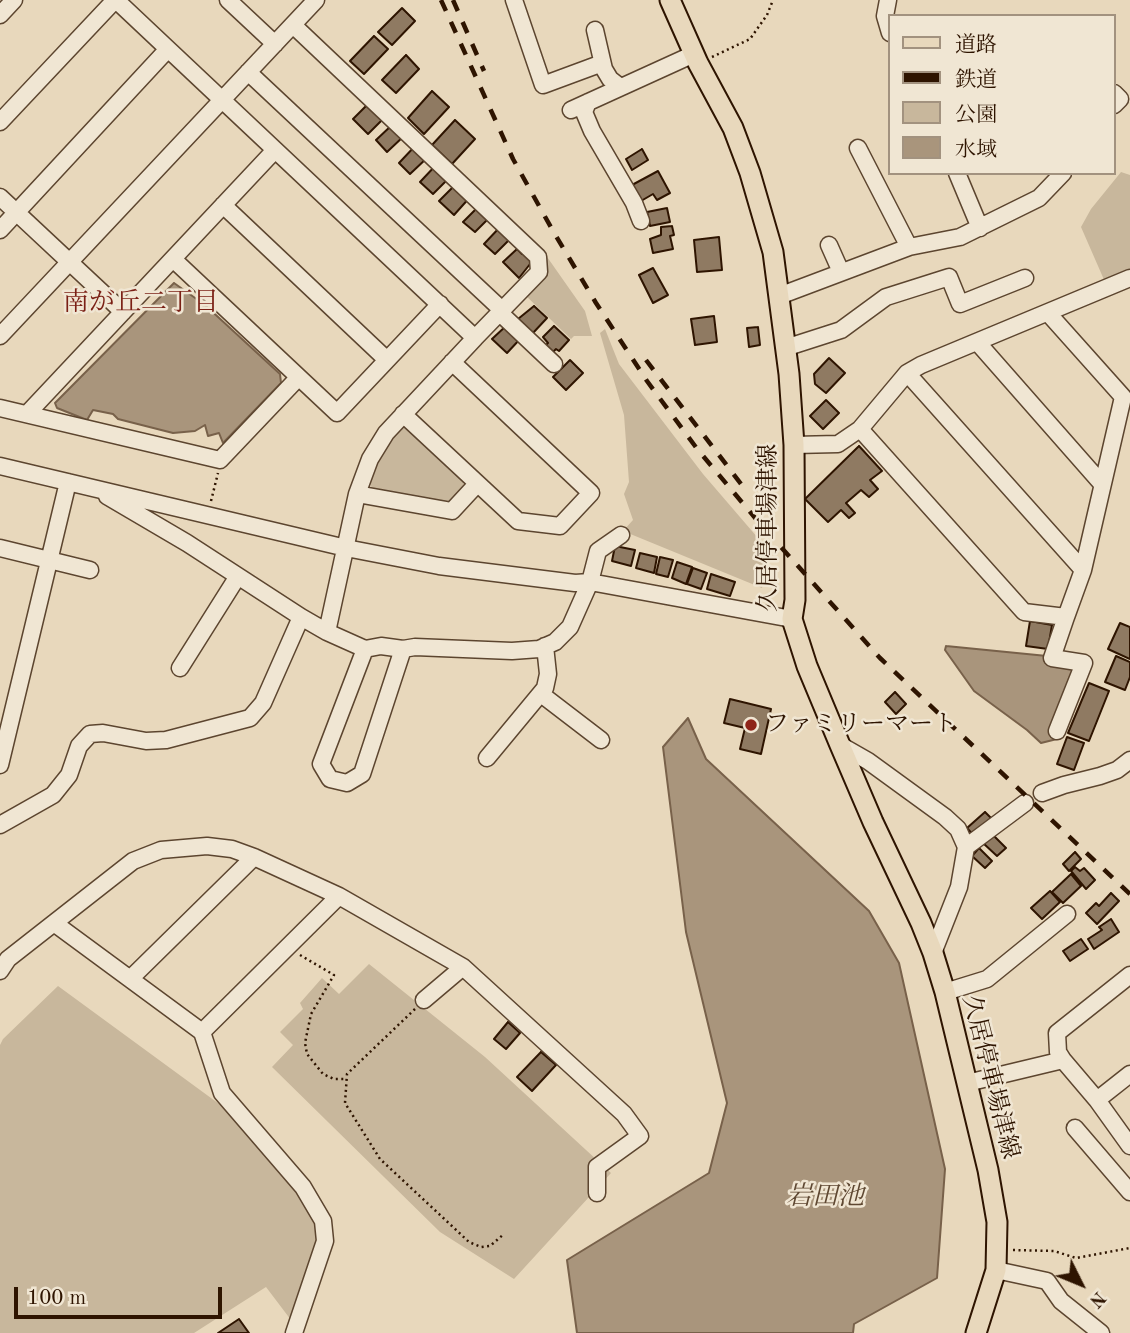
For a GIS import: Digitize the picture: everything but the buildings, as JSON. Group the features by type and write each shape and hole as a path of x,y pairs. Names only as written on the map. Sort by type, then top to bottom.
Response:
{"main road":[{"name":"久居停車場津線","path":"670,0 696,58 733,128 768,229 779,296 794,445 795,600 792,619 807,666 840,745 933,953 988,1170 997,1222 996,1270 976,1333"}],"street":[{"path":"0,15 14,0"},
{"path":"0,122 115,0 475,338"},
{"path":"228,0 275,44"},
{"path":"0,336 316,0"},
{"path":"514,0 543,85 603,65"},
{"path":"888,0 885,16 888,26"},
{"path":"293,25 538,257 539,272 403,414 375,449 363,473 357,494 327,632"},
{"path":"595,30 603,65 610,79 619,86"},
{"path":"0,230 168,50"},
{"path":"571,110 619,86 696,58"},
{"path":"248,72 554,364"},
{"path":"588,102 584,112 592,131 635,202 641,221"},
{"path":"858,148 909,247"},
{"path":"27,414 275,150"},
{"path":"958,175 980,228"},
{"path":"779,296 909,247 950,240 980,228 1039,198 1061,175"},
{"path":"0,197 122,312"},
{"path":"223,205 387,360"},
{"path":"830,246 841,272"},
{"path":"173,259 337,413 440,304"},
{"path":"785,348 841,330 886,297 949,277 960,304 1025,278"},
{"path":"794,445 838,443 860,429 907,373 1130,278"},
{"path":"1048,313 1123,397 1083,569 1052,658 1084,663 1057,731"},
{"path":"978,343 1102,484"},
{"path":"403,414 518,521 560,526 591,493 452,362"},
{"path":"907,373 1083,569"},
{"path":"0,408 220,460 298,378"},
{"path":"860,429 1024,612 1066,617"},
{"path":"0,466 346,548 439,566 575,583 590,582 792,619"},
{"path":"0,765 68,482"},
{"path":"357,494 452,510 477,484"},
{"path":"92,488 187,543 301,617 365,649 381,646 512,652 555,642 570,627 590,582 598,551 621,535"},
{"path":"180,507 176,526 187,543"},
{"path":"0,548 90,570"},
{"path":"180,668 238,576"},
{"path":"0,825 53,795 69,775 79,746 90,734 103,733 145,741 166,740 250,718 263,703 301,617"},
{"path":"487,758 541,694 548,681 545,646"},
{"path":"365,649 321,764 330,779 347,783 362,774 404,649"},
{"path":"541,694 601,740"},
{"path":"840,745 868,761 958,829 966,847 959,887 933,953"},
{"path":"1042,793 1100,776 1130,760"},
{"path":"966,847 1025,803"},
{"path":"0,971 8,959 133,861 161,850 207,846 232,849 254,857 339,896 463,967 624,1114 640,1136 597,1167 597,1193"},
{"path":"131,978 254,857"},
{"path":"202,1032 339,896"},
{"path":"945,992 987,979 1067,914"},
{"path":"54,923 202,1032 222,1093 303,1187 325,1227 325,1241 294,1333"},
{"path":"424,1000 463,967"},
{"path":"1130,975 1057,1034 1058,1052 1063,1060 1097,1100 1130,1146"},
{"path":"967,1083 1063,1060"},
{"path":"1097,1100 1130,1074"},
{"path":"1075,1128 1130,1192"},
{"path":"996,1270 1047,1280 1060,1301 1101,1333"}],"path":[{"path":"696,58 750,39 767,15 773,0"},
{"path":"211,501 220,460"},
{"path":"287,947 334,975 311,1014 305,1043 307,1054 323,1074 334,1079 345,1079"},
{"path":"424,1000 354,1065 345,1079 345,1104 380,1159 469,1242 481,1247 490,1246 504,1234"},
{"path":"997,1249 1054,1251 1076,1258 1130,1248"}],"green space":[{"path":"1121,172 1130,175 1130,272 1105,282 1081,227 1091,209"},
{"path":"545,254 585,311 592,336 574,336 571,339 525,295 545,274"},
{"path":"605,329 619,364 703,474 770,552 762,588 623,531 633,520 624,494 629,482 624,415 600,333"},
{"path":"398,428 410,428 463,479 464,488 453,499 444,502 373,490 368,480 378,457"},
{"path":"369,964 485,1057 611,1173 514,1279 440,1232 272,1067 293,1045 280,1032 303,1009 300,1003 322,978 339,994"},
{"path":"58,986 226,1109 296,1190 317,1224 318,1233 317,1246 291,1320 266,1287 194,1333 0,1333 0,1045"}],"water":[{"path":"174,283 205,305 280,374 281,383 223,443 219,433 208,436 205,425 195,431 173,433 118,419 113,414 93,410 87,420 57,408 55,403"},
{"path":"946,646 1047,656 1075,664 1057,739 1041,743 974,691 945,650"},
{"name":"岩田池","path":"688,718 706,759 869,911 899,963 945,1169 937,1278 854,1324 853,1333 577,1333 567,1260 709,1173 727,1103 686,932 663,747"}],"railway":[{"path":"441,0 513,159 553,231 647,381 698,450 880,658 1130,894"},
{"path":"453,0 484,71"},
{"path":"646,360 748,493"}],"place":[{"name":"ファミリーマート","path":"751,725"}],"district":[{"name":"南が丘二丁目","path":"141,303"}]}
